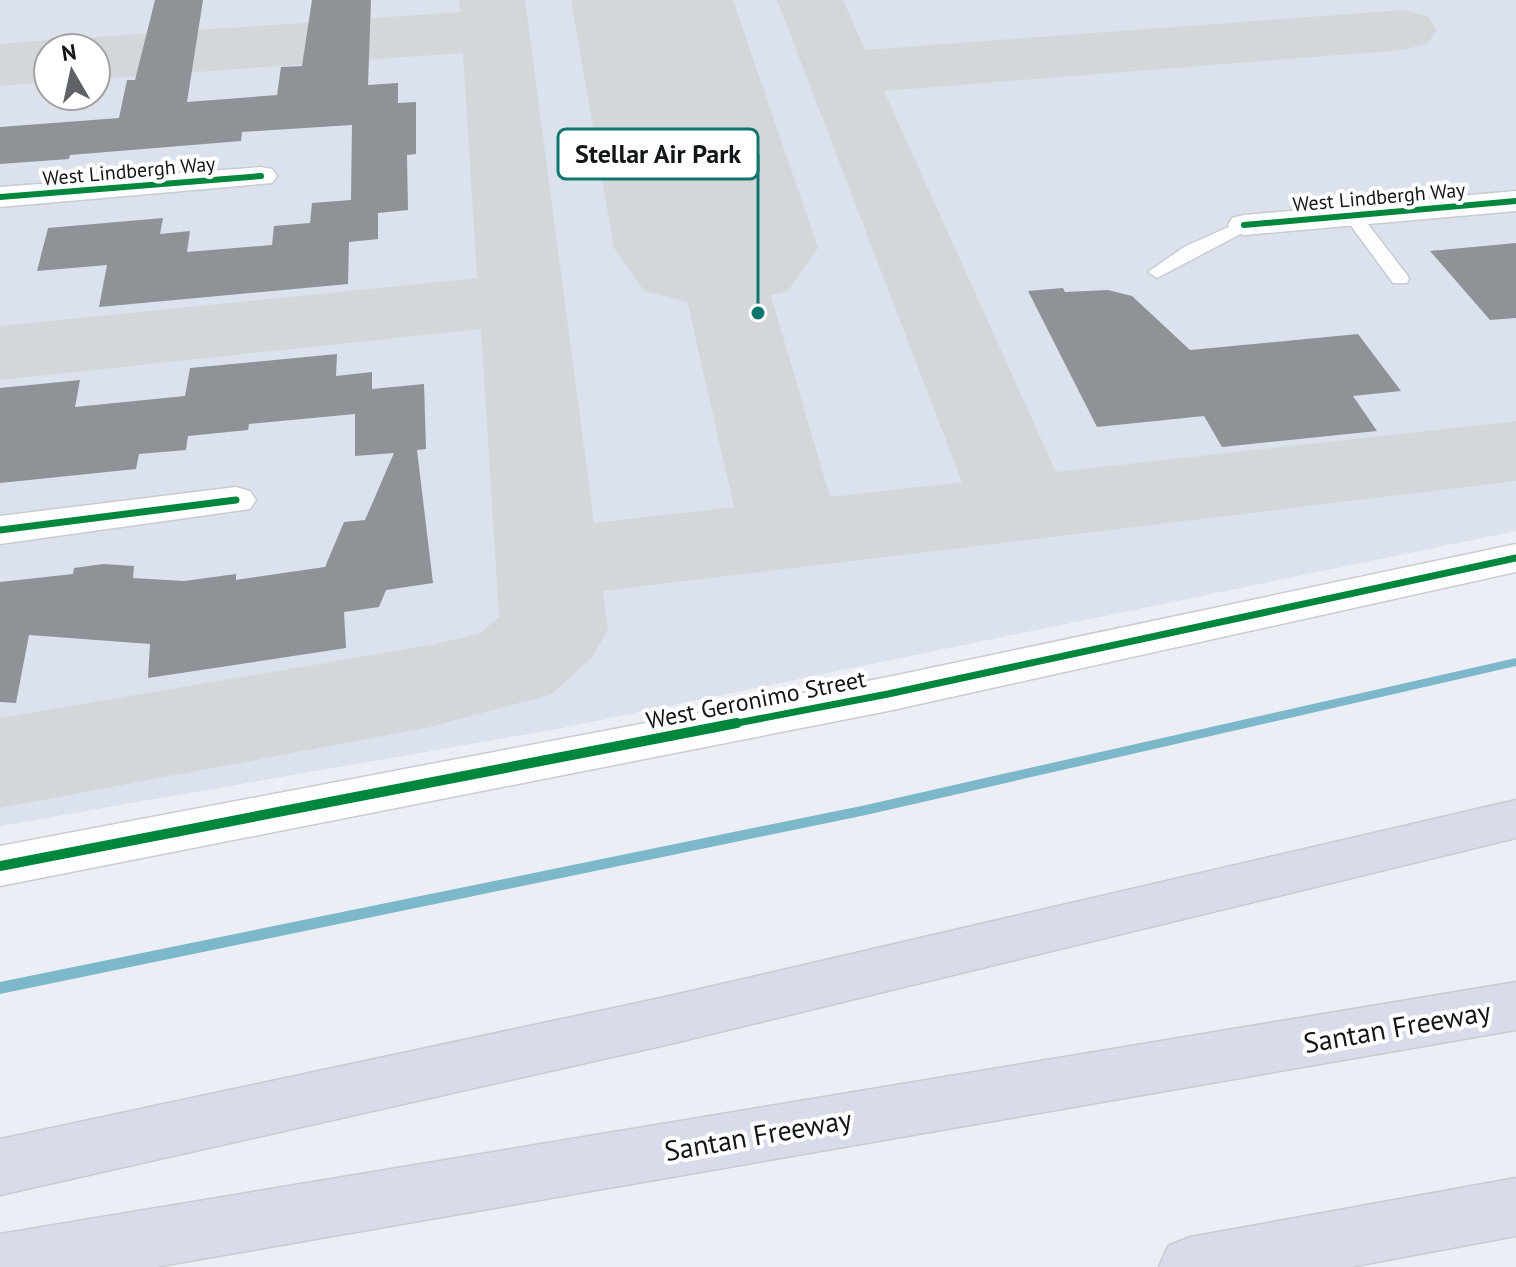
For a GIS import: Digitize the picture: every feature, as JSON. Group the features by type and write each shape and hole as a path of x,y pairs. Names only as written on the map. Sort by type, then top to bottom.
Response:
{"highway":[{"path":"0,1167 655,1024 1516,819"},
{"name":"Santan Freeway","path":"0,1264 1516,1006"},
{"path":"1190,1267 1516,1207"}],"street":[{"name":"West Lindbergh Way","path":"0,197 261,176"},
{"name":"West Lindbergh Way","path":"1244,225 1516,201"},
{"path":"0,530 236,500"},
{"name":"West Geronimo Street","path":"0,866 888,694 1516,558"}],"lane":[{"path":"1352,215 1400,279"},
{"path":"1157,272 1190,251 1244,225"}],"shaded area":[{"path":"0,0 1516,0 1516,531 557,729 0,826"}],"building":[{"path":"155,0 203,0 187,102 277,95 281,67 302,66 312,0 371,0 368,85 398,83 398,103 416,102 416,154 407,155 408,210 378,213 378,239 349,242 348,284 99,307 107,265 37,271 48,228 163,218 160,234 190,231 187,252 272,245 274,226 310,223 312,203 351,200 352,125 242,132 241,141 0,164 0,127 119,118 127,80 135,80"},
{"path":"1516,243 1516,318 1490,320 1430,251"},
{"path":"1063,288 1065,292 1108,290 1132,296 1190,350 1358,334 1401,391 1353,396 1377,431 1222,447 1204,416 1097,427 1028,291"},
{"path":"337,354 336,376 372,372 372,389 424,384 426,449 417,450 433,583 386,590 379,607 344,612 346,648 148,678 150,644 29,635 16,703 0,702 0,582 73,574 74,568 103,564 134,566 133,578 184,581 236,574 236,580 325,567 344,522 365,520 394,453 355,456 355,414 249,424 248,430 188,436 186,450 139,454 136,469 0,483 0,388 80,380 75,407 185,396 190,368"}],"waterway":[{"path":"0,988 866,810 1516,662"}],"taxiway":[{"path":"492,0 495,30"},
{"path":"810,0 840,73"},
{"path":"112,57 495,30"},
{"path":"495,30 547,563"},
{"path":"840,73 1403,30"},
{"path":"0,65 32,62"},
{"path":"840,73 1022,508"},
{"path":"716,248 791,535"},
{"path":"0,353 521,299"},
{"path":"1022,508 1516,451"},
{"path":"791,535 1022,508"},
{"path":"547,563 791,535"},
{"path":"0,763 430,686 513,666 554,630 547,563"}],"runway":[{"path":"652,0 716,248"}],"cycle path":[{"path":"0,197 261,176"},
{"path":"1244,225 1516,201"},
{"path":"0,530 236,500"},
{"path":"0,866 888,694 1516,558"}],"place":[{"name":"Stellar Air Park","path":"758,313"}]}
